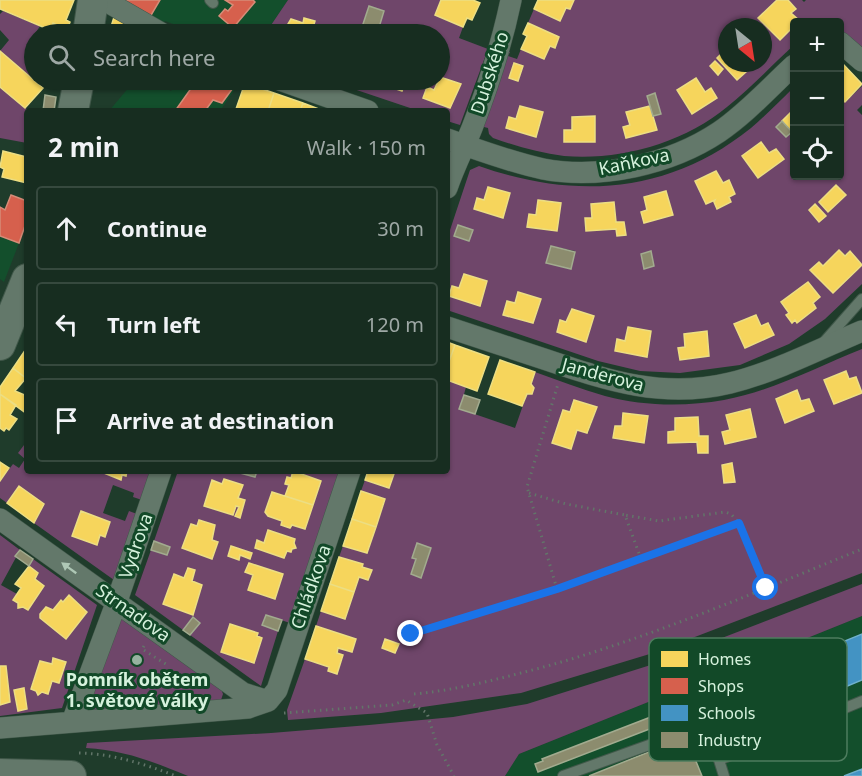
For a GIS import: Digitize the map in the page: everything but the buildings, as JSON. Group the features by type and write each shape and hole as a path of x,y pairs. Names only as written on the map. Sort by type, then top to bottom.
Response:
{"main road":[{"path":"89,24 93,0"},
{"path":"74,108 77,90"},
{"path":"0,345 24,286"},
{"path":"0,774 73,765"}],"street":[{"path":"93,0 109,3 146,24"},
{"name":"Dubského","path":"455,142 472,129 506,26 511,0"},
{"path":"844,45 862,61"},
{"name":"Kaňkova","path":"455,142 529,166 555,170 589,172 641,164 670,156 699,144 719,132 737,119 790,69"},
{"path":"308,90 359,108"},
{"path":"450,171 455,142"},
{"name":"Janderova","path":"450,328 599,378 632,386 666,390 698,389 760,374 862,331"},
{"name":"Vydrova","path":"72,722 117,601 160,474"},
{"name":"Chládkova","path":"278,702 277,690 349,474"},
{"name":"Strnadova","path":"0,519 243,693 278,702"},
{"path":"0,728 248,708 278,702"}],"lane":[{"path":"819,349 862,299"},
{"path":"847,707 862,701"},
{"path":"563,776 649,745"},
{"path":"719,761 724,776"}],"path":[{"path":"557,589 526,486 564,366"},
{"path":"529,493 566,504 659,521 725,512 731,514 739,523 766,588"},
{"path":"625,515 640,559"},
{"path":"411,634 557,589 739,523"},
{"path":"414,694 444,691 508,677 579,657 665,627 862,549"},
{"path":"278,702 284,713 392,705 406,700 427,713 437,745 454,776"},
{"path":"73,765 105,754 140,762 176,776"}],"shaded area":[{"path":"122,0 288,0 272,24 173,24 165,21 160,24"},
{"path":"288,0 441,0 435,15 463,27 459,38 488,49 460,125 450,122 449,108 460,85 450,81 450,24 380,24 384,11 369,6 363,24 314,24 315,21 305,18 303,23 291,19 288,24 272,24"},
{"path":"574,0 777,0 759,18 718,18 718,72 730,72 737,80 746,72 765,72 727,107 710,120 671,140 628,152 585,157 564,156 528,149 493,138 488,128 480,126 504,50 510,52 508,56 517,59 521,49 544,59 550,46 555,48 559,38 528,23 534,9 560,20 566,8 570,9","holes":["696,78 705,92 711,88 717,98 692,114 677,90","655,94 661,114 653,116 656,130 626,138 624,127 630,125 627,112 650,106 647,96","520,106 543,112 506,128 516,119","595,116 595,142 564,142 564,131 572,130 572,117"]},
{"path":"788,0 804,2 806,0 862,0 862,52 844,36 844,18 796,18 791,13 796,8"},
{"path":"3,11 35,24 24,24 24,72 0,51 9,40 0,30 0,14"},
{"path":"790,30 790,49 772,66 772,32 779,40"},
{"path":"862,86 862,105 857,110 862,115 862,264 850,252 823,266 819,262 810,270 833,293 862,265 862,284 825,319 789,344 740,365 680,373 640,371 598,361 450,311 450,296 480,306 487,281 464,274 459,288 452,286 450,293 450,230 470,170 479,166 515,177 550,184 586,186 620,185 654,178 687,167 720,150 751,128 790,91 790,113 776,127 786,137 790,134 790,180 844,180 844,101","holes":["760,142 769,153 776,149 783,160 758,178 742,156","716,171 723,183 729,180 735,194 729,197 731,202 718,209 715,200 706,204 695,181","488,187 510,193 503,218 474,209 477,198 484,200","666,191 672,215 644,223 641,212 647,210 644,197","538,200 561,203 557,231 528,227 529,214 536,215","614,202 616,222 624,222 626,235 616,229 586,231 585,219 592,218 591,204","551,246 575,251 575,252 547,263","808,282 820,297 813,303 816,308 797,323 795,320 792,322 786,315 789,312 781,302","518,292 541,299 533,323 503,315 507,301 515,303","572,309 594,316 586,342 557,332 560,320 566,322","768,323 774,335 745,348 735,324 761,326","628,327 651,331 647,357 615,351 617,340 625,341","707,331 709,356 680,360 678,348 685,347 684,334"]},
{"path":"0,87 25,108 24,142 0,138"},
{"path":"127,90 234,90 222,108 112,108"},
{"path":"357,90 426,90 423,98 449,108 410,108"},
{"path":"0,236 19,243 4,282 0,279"},
{"path":"862,349 862,573 692,638 649,638 649,654 521,693 381,713 288,720 287,710 305,659 329,667 328,671 337,674 343,656 337,653 338,648 352,652 356,639 316,626 321,611 345,619 359,577 368,580 371,570 362,567 363,564 339,557 343,546 367,553 385,500 361,491 365,480 389,488 394,474 450,474 450,381 466,387 460,409 515,428 527,394 532,394 534,388 531,384 535,372 605,396 649,404 694,404 724,400 759,391","holes":["845,371 861,393 834,403 824,380","797,390 801,401 809,399 814,411 785,423 776,399","574,400 597,407 588,433 577,430 571,448 563,410 570,412","624,413 648,416 644,443 613,438 615,426 622,426","697,417 699,436 708,436 708,452 698,453 697,442 668,443 668,432 675,431 675,418","417,544 431,548 421,577 411,574 416,559 412,557"]},
{"path":"24,445 24,458 18,453"},
{"path":"24,460 24,474 106,474 120,480 122,475 126,474 151,474 142,500 133,497 134,493 113,485 103,513 125,521 129,511 137,514 114,580 34,523 44,504 19,486 7,503 0,498 0,481 13,464 19,468","holes":["81,512 110,522 105,537 100,535 97,545"]},
{"path":"177,474 244,474 254,477 256,474 292,474 291,478 287,477 285,483 289,485 285,496 272,492 265,512 268,516 282,521 281,525 290,528 292,525 305,529 320,481 299,474 341,474 290,623 266,615 263,625 278,631 261,686 190,635 200,623 193,618 183,630 135,595 151,550 167,555 170,547 154,541","holes":["224,479 243,485 238,498 244,500 240,518 235,516 239,507 236,506 232,515 204,506 212,480 222,484","199,520 215,525 212,540 218,543 212,559 183,548 191,524 197,526","268,531 295,539 296,548 287,551 284,558 255,548 257,541 264,543","249,563 283,574 275,598 249,590 253,575 246,572","188,568 195,571 192,581 202,585 193,614 164,604 173,575 184,578","230,624 258,633 257,636 262,638 254,663 221,652"]},
{"path":"0,535 20,550 1,585 17,594 13,600 18,603 18,608 23,607 28,610 44,586 35,579 38,573 29,566 33,559 97,605 62,708 0,716 0,705 10,702 6,666 0,666","holes":["69,595 87,612 66,639 40,618 40,614 46,607 53,610 61,600 63,602","54,659 66,662 59,683 52,681 48,694 42,692 38,695 31,688 40,661 52,664"]},
{"path":"862,584 862,616 807,638 722,638"},
{"path":"862,616 862,776 505,776 519,754 649,702 649,761 847,761 847,638 807,638"},
{"path":"121,619 127,620 221,689 223,694 221,700 84,714"},
{"path":"649,666 649,702 519,754 505,776 188,776 126,754 86,748 87,743 271,733 453,717 527,704"}],"place":[{"name":"Pomník obětem 1. světové války","path":"137,660"}],"route":[{"path":"411,634 557,589 739,523 766,588"}]}
